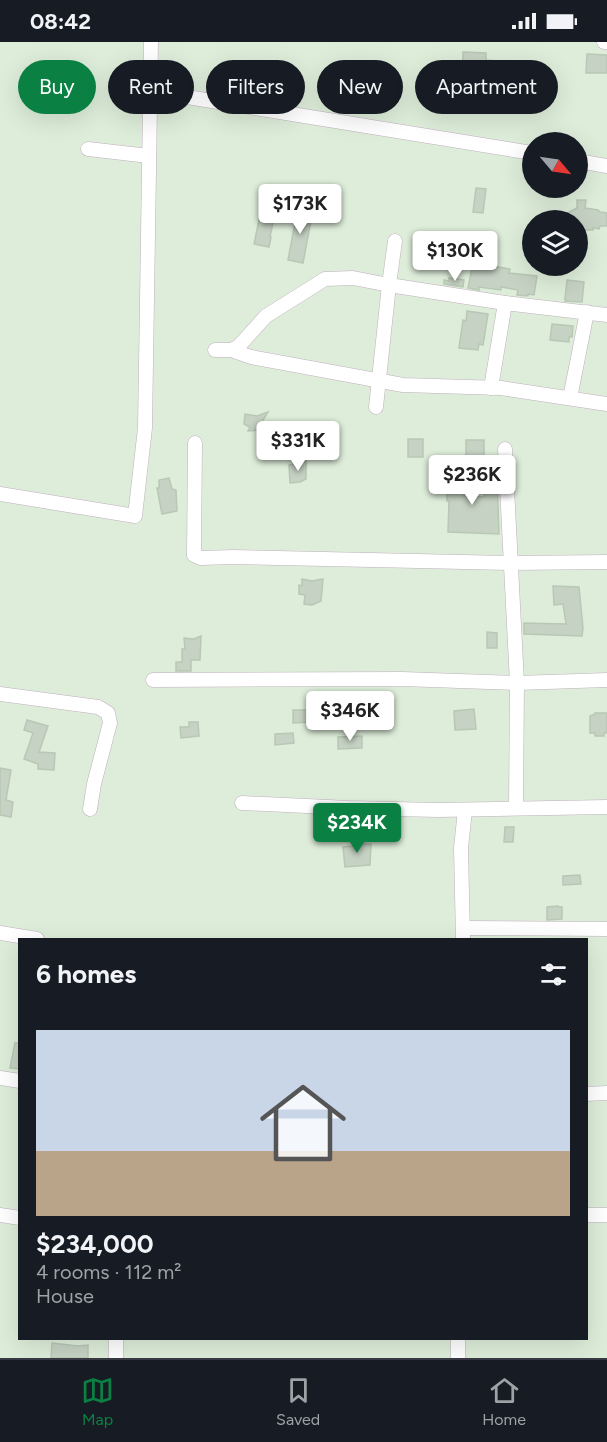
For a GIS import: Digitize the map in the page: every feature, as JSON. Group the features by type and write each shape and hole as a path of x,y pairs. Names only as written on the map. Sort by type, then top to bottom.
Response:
{"street":[{"path":"151,42 151,60"},
{"path":"194,98 522,151"},
{"path":"0,494 135,516 145,428 150,114"},
{"path":"88,149 149,156"},
{"path":"588,163 607,166"},
{"path":"376,407 395,241"},
{"path":"231,350 238,347 266,316 325,279 353,278 504,303 607,315"},
{"path":"491,388 504,303"},
{"path":"570,398 587,312"},
{"path":"215,350 231,350 251,357 403,385 491,388 607,404"},
{"path":"195,443 194,555 201,558 511,563 607,562"},
{"path":"504,449 517,682 516,808"},
{"path":"153,680 402,679 517,682 607,680"},
{"path":"0,694 98,707 108,712 110,723 90,809"},
{"path":"242,803 465,810 607,807"},
{"path":"465,810 461,848 464,934 607,929"},
{"path":"0,933 31,938"},
{"path":"0,1078 18,1081"},
{"path":"588,1094 607,1093"},
{"path":"0,1215 18,1218"},
{"path":"588,1215 607,1215"},
{"path":"116,1340 116,1358"},
{"path":"458,1340 458,1358"}],"building":[{"path":"463,52 486,53 486,60 463,60"},
{"path":"587,54 607,55 607,73 586,73"},
{"path":"476,188 486,189 483,213 473,212"},
{"path":"265,191 279,194 269,247 254,244"},
{"path":"577,200 586,200 585,208 607,213 607,226 588,230 588,210 573,210 577,208"},
{"path":"298,207 313,210 303,263 288,260"},
{"path":"474,258 492,259 492,266 510,269 509,273 537,276 534,295 517,295 518,290 501,287 501,290 468,288"},
{"path":"449,278 464,280 463,287 444,284 444,280 449,281"},
{"path":"567,280 584,282 582,302 565,301"},
{"path":"467,311 488,314 483,345 479,344 478,350 459,348 463,320 466,321"},
{"path":"552,324 573,326 569,342 550,340"},
{"path":"268,412 260,425 262,430 248,431 250,427 244,424 245,414 257,416"},
{"path":"408,439 423,439 423,457 408,457"},
{"path":"466,440 484,440 484,470 466,471"},
{"path":"306,461 306,479 290,483 289,465"},
{"path":"447,470 464,470 464,496 484,497 484,477 497,477 499,534 448,532"},
{"path":"169,478 172,489 176,490 177,511 162,514 157,488 159,488 159,480"},
{"path":"302,579 312,581 323,579 321,601 312,605 304,604 305,595 299,594"},
{"path":"553,586 579,587 582,636 524,634 524,623 566,624 563,604 554,605"},
{"path":"487,632 497,633 497,648 487,648"},
{"path":"201,636 200,660 191,660 191,671 176,671 176,662 182,662 182,649 185,649 184,638 194,639"},
{"path":"361,704 362,719 338,721 337,706"},
{"path":"474,709 476,729 455,730 454,711"},
{"path":"293,710 310,710 310,722 293,723"},
{"path":"595,713 607,713 607,733 604,733 604,736 595,736 595,733 590,733 590,716"},
{"path":"27,720 48,726 39,752 55,753 54,770 38,769 38,764 24,759 33,733 24,730"},
{"path":"189,722 198,722 199,736 181,738 180,727 189,727"},
{"path":"293,733 294,743 275,745 275,734"},
{"path":"362,736 362,748 338,749 338,737"},
{"path":"0,768 11,770 6,800 13,802 11,817 0,815"},
{"path":"505,827 514,827 513,842 504,842"},
{"path":"362,838 364,844 371,844 370,865 345,867 343,847 353,846 354,839"},
{"path":"580,875 581,884 563,885 563,876"},
{"path":"547,907 562,907 562,919 547,920"},
{"path":"15,1043 18,1043 18,1069 10,1068"},
{"path":"52,1343 88,1345 88,1358 51,1358"}]}
